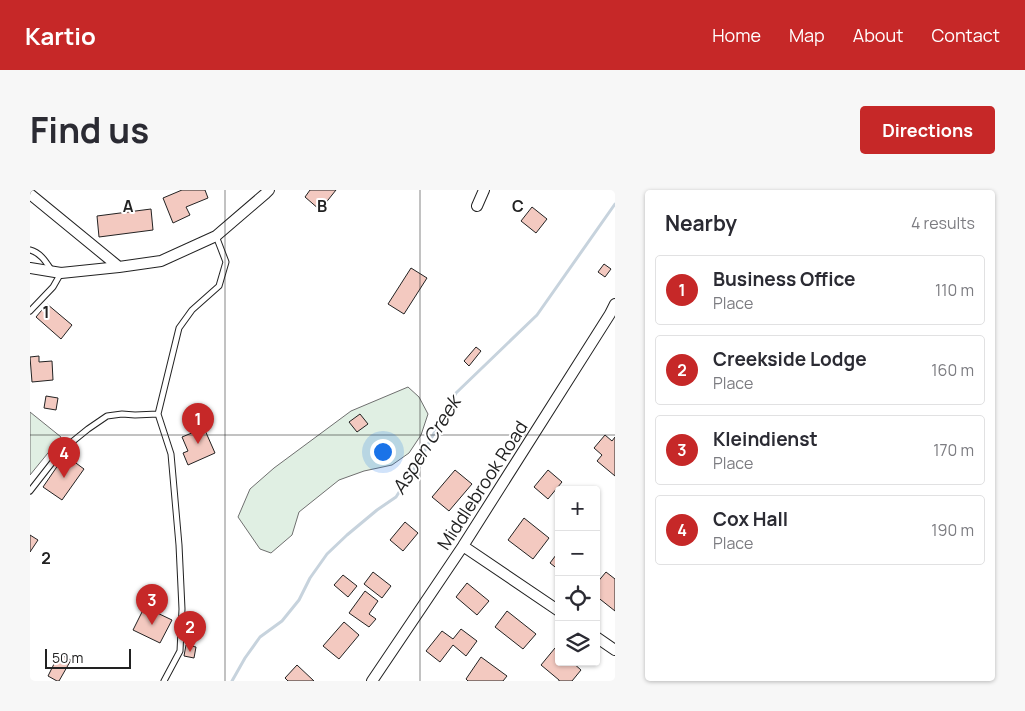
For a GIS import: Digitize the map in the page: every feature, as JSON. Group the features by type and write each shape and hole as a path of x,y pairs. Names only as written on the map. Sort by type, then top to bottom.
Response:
{"street":[{"path":"30,268 57,272 119,267 161,261 216,236 269,190"},
{"path":"477,206 484,190"},
{"path":"30,194 119,267"},
{"name":"Middlebrook Road","path":"372,681 463,546 615,304"},
{"path":"463,546 555,608"},
{"path":"600,640 615,650"}],"lane":[{"path":"164,681 180,651 182,609 179,545 171,454 158,414 179,328 192,310 219,286 226,262 216,236"},
{"path":"30,250 37,252 57,272 53,287 30,311"},
{"path":"30,491 54,459 88,429 108,416 158,414"}],"green space":[{"path":"408,387 419,397 428,414 421,435 409,453 392,465 364,471 339,480 299,512 292,535 271,553 260,549 238,517 250,489 274,468 351,411"},
{"path":"30,412 61,437 30,475"}],"building":[{"path":"182,190 205,190 208,198 186,207 190,215 173,223 163,198"},
{"path":"310,190 336,190 320,210 305,197"},
{"path":"532,207 547,219 536,233 521,221"},
{"path":"151,209 153,230 99,237 97,216"},
{"path":"604,264 611,269 605,277 598,272"},
{"path":"411,268 427,278 404,314 388,304"},
{"path":"47,304 72,325 61,339 36,317"},
{"path":"476,347 481,351 469,366 464,361"},
{"path":"39,356 39,362 52,361 53,380 32,382 30,357"},
{"path":"46,396 58,398 56,410 44,408"},
{"path":"360,414 368,424 357,432 349,422"},
{"path":"204,428 215,453 188,465 183,453 188,451 182,437"},
{"path":"605,435 612,441 615,437 615,476 597,461 602,455 594,448"},
{"path":"65,455 84,469 62,500 43,487"},
{"path":"455,470 472,484 449,511 432,497"},
{"path":"548,470 562,482 559,486 555,486 555,490 548,499 534,487"},
{"path":"524,518 549,538 533,559 508,540"},
{"path":"405,522 418,533 403,551 390,540"},
{"path":"30,535 38,540 30,552"},
{"path":"555,556 555,567 550,563"},
{"path":"373,572 391,586 382,598 364,584"},
{"path":"606,572 615,579 615,611 600,599 600,579"},
{"path":"343,575 357,586 348,597 334,585"},
{"path":"467,583 489,601 477,615 456,597"},
{"path":"365,591 378,601 369,614 376,619 369,627 349,613"},
{"path":"143,610 149,613 151,610 172,620 160,643 133,630"},
{"path":"507,611 536,634 523,649 495,627"},
{"path":"344,622 359,635 339,659 323,646"},
{"path":"461,629 477,641 466,656 453,645 440,662 426,651 442,631 453,639"},
{"path":"186,645 196,647 194,658 184,656"},
{"path":"555,648 555,666 576,666 581,670 572,681 559,681 541,665"},
{"path":"59,654 71,660 59,681 57,681 48,676"},
{"path":"481,657 507,676 503,681 468,681 466,679"},
{"path":"297,665 314,681 288,681 285,678"}],"waterway":[{"name":"Aspen Creek","path":"232,681 260,637 282,621 299,600 310,578 327,554 377,510 396,497 421,458 456,393 537,315 615,204"}],"place":[{"name":"Business Office","path":"198,444"},
{"name":"Cox Hall","path":"64,478"},
{"name":"Kleindienst","path":"152,625"},
{"name":"Creekside Lodge","path":"190,652"}]}
